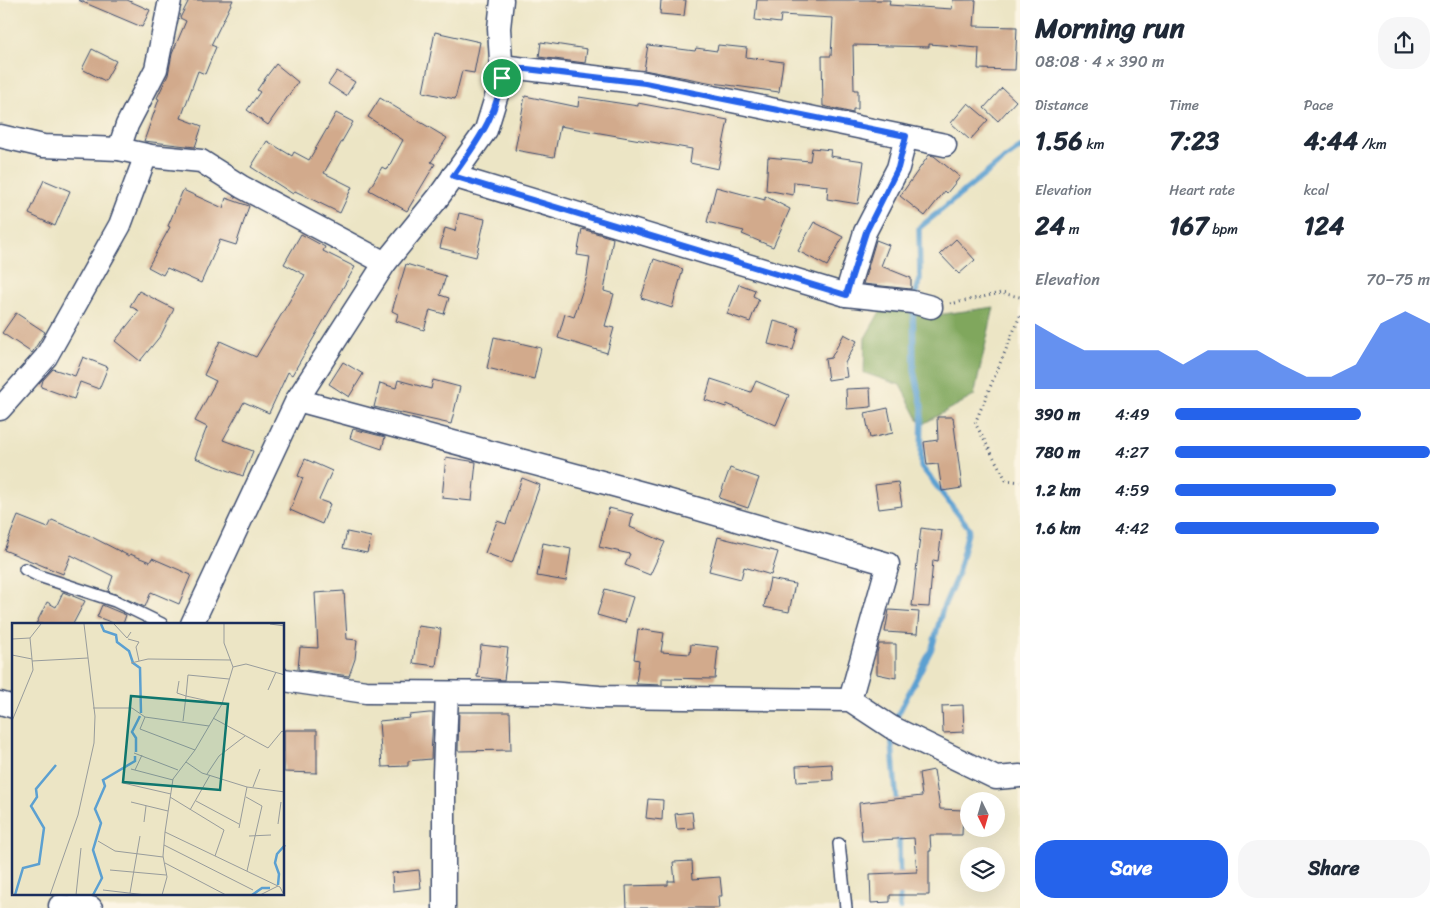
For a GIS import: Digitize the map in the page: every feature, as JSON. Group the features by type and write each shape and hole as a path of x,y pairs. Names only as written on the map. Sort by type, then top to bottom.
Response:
{"street":[{"path":"119,149 127,125 156,69 170,0"},
{"path":"192,623 297,400 385,263 453,176 486,130 502,78 499,28 502,0"},
{"path":"501,66 645,83 945,144"},
{"path":"0,136 43,146 119,149 146,155 201,161 242,187 385,263"},
{"path":"846,295 866,232 898,168 906,136"},
{"path":"0,409 46,357 120,225 146,155"},
{"path":"453,176 846,295 912,302 931,307"},
{"path":"297,400 650,495 888,564 850,700"},
{"path":"285,680 366,692 548,693 599,697 850,700 891,727 996,778 1020,776"},
{"path":"444,908 444,774 447,692"},
{"path":"0,702 12,706"},
{"path":"62,903 91,908"}],"lane":[{"path":"25,569 39,576 115,602 160,623"},
{"path":"839,844 846,908"}],"path":[{"path":"931,307 1001,293 1020,297"},
{"path":"1020,316 975,423 1006,480 1020,482"}],"green space":[{"path":"883,306 929,316 994,307 974,396 921,425 900,385 864,373 865,338"}],"building":[{"path":"78,0 127,0 150,10 142,27"},
{"path":"189,0 233,0 211,45 216,47 205,74 198,71 181,118 202,126 195,147 144,141 159,99 157,98 168,75 172,54 186,21 180,18"},
{"path":"661,0 686,0 684,16 660,14"},
{"path":"757,0 890,0 889,5 952,9 953,0 976,0 974,26 1017,27 1015,70 978,69 979,48 929,44 929,47 853,45 854,90 858,90 858,109 853,109 853,113 823,106 822,56 831,56 833,18 781,15 780,23 755,20"},
{"path":"435,32 480,42 474,73 462,71 455,99 423,92"},
{"path":"541,42 587,49 585,63 539,57"},
{"path":"648,45 695,51 696,48 717,51 718,45 747,48 746,57 783,62 779,92 713,83 644,70"},
{"path":"92,49 116,61 105,81 82,69"},
{"path":"276,64 298,82 268,125 247,110 260,92 257,90"},
{"path":"337,71 355,82 346,96 328,84"},
{"path":"1002,88 1016,101 998,121 984,108"},
{"path":"525,96 578,107 579,97 638,106 638,103 728,120 718,169 690,163 692,149 560,126 554,157 515,150"},
{"path":"380,98 447,138 431,162 435,164 407,211 369,190 382,167 387,170 403,140 368,117"},
{"path":"968,103 988,120 970,140 951,123"},
{"path":"336,113 353,122 324,173 352,187 340,213 295,191 293,194 251,167 267,141 292,156 294,152 309,160"},
{"path":"812,148 831,150 830,156 864,161 858,204 827,199 828,186 794,182 793,195 766,190 768,157 810,161"},
{"path":"929,155 934,156 960,177 947,193 945,191 925,216 900,196"},
{"path":"44,180 70,191 55,226 29,214"},
{"path":"716,187 765,200 765,196 790,209 773,247 742,234 744,231 707,222"},
{"path":"183,190 223,208 226,198 249,206 236,245 220,240 201,283 167,268 163,275 148,267 170,227 168,226"},
{"path":"459,213 485,219 476,257 440,248 445,228 455,231"},
{"path":"814,222 843,237 827,266 798,251"},
{"path":"582,229 613,238 604,291 614,294 605,326 614,328 607,353 558,338 565,314 574,317 587,276 590,257 577,255"},
{"path":"301,234 325,247 323,251 355,267 292,375 288,372 269,413 244,402 223,440 253,451 243,476 195,458 207,427 195,421 216,381 204,375 220,341 256,357 305,275 284,264"},
{"path":"956,239 975,260 959,274 940,254"},
{"path":"876,240 889,245 881,266 911,278 911,289 863,284"},
{"path":"654,259 683,269 672,308 641,298"},
{"path":"406,264 446,276 440,295 449,298 444,314 430,310 424,330 396,321 398,314 392,311"},
{"path":"739,284 755,290 753,296 759,299 750,322 727,314"},
{"path":"139,291 174,309 161,335 140,361 115,341 139,311 130,306"},
{"path":"16,313 45,332 32,353 2,333"},
{"path":"774,321 799,328 793,350 768,344"},
{"path":"844,334 857,341 845,363 847,377 828,380 825,359 831,358"},
{"path":"494,337 541,348 534,379 487,368"},
{"path":"83,357 108,367 99,389 80,382 74,399 41,387 43,380 53,369 75,376"},
{"path":"343,362 363,374 349,397 329,384"},
{"path":"711,379 751,392 756,381 789,395 776,425 727,404 726,407 705,400"},
{"path":"398,380 431,389 433,380 460,387 451,424 374,407 380,383 396,388"},
{"path":"870,388 871,407 847,409 846,389"},
{"path":"888,408 893,433 870,438 865,413"},
{"path":"937,417 953,417 962,488 942,491 938,464 927,465 924,442 938,440"},
{"path":"353,429 385,437 382,449 350,438"},
{"path":"446,457 476,462 472,501 442,498"},
{"path":"305,459 332,471 319,500 330,504 322,524 290,510 303,478 298,476"},
{"path":"730,468 759,478 748,508 719,498"},
{"path":"522,478 540,485 512,563 485,553 497,521 506,524"},
{"path":"898,482 902,506 879,509 875,485"},
{"path":"609,508 633,514 630,527 665,542 650,575 625,565 630,554 599,547"},
{"path":"18,516 48,528 52,520 90,536 129,556 130,554 150,562 152,558 191,575 179,604 151,592 145,607 108,591 113,576 71,555 63,574 4,550"},
{"path":"921,528 942,531 938,561 933,560 929,607 912,606"},
{"path":"347,532 371,537 367,553 343,548"},
{"path":"718,537 778,552 771,575 744,567 741,579 709,571"},
{"path":"543,543 571,549 566,581 537,576"},
{"path":"770,579 795,584 789,612 764,607"},
{"path":"605,589 633,597 625,623 597,615"},
{"path":"344,591 347,639 357,640 355,659 349,676 298,669 300,647 318,648 315,593"},
{"path":"63,592 85,601 74,623 36,623 47,602 56,607"},
{"path":"102,605 126,615 123,623 113,623 97,617"},
{"path":"889,610 919,612 917,634 885,632"},
{"path":"418,626 441,629 436,666 413,663"},
{"path":"638,629 664,633 661,652 690,654 691,644 718,647 715,679 662,678 662,685 636,684 639,660 634,659"},
{"path":"879,644 896,644 896,678 877,674"},
{"path":"481,645 508,648 504,680 477,677"},
{"path":"963,705 964,732 943,733 942,706"},
{"path":"459,712 510,712 511,750 458,751"},
{"path":"433,713 431,759 408,761 408,766 382,767 379,721 410,718 409,715"},
{"path":"285,730 317,730 317,773 285,772"},
{"path":"832,764 833,780 797,782 796,766"},
{"path":"934,770 940,809 960,810 960,835 930,835 929,895 890,895 890,902 871,903 870,874 917,872 914,838 862,841 859,803 922,796 919,773"},
{"path":"648,799 663,800 662,820 646,818"},
{"path":"692,812 694,828 677,829 675,814"},
{"path":"692,861 693,879 720,877 722,896 718,896 719,908 627,908 626,886 668,885 668,881 675,881 673,862"},
{"path":"419,870 421,888 393,891 392,873"}],"waterway":[{"path":"914,299 920,279 919,228 1020,148"},
{"path":"893,724 932,648 943,608 957,576 969,528 921,466 922,407 914,371 913,308"},
{"path":"891,732 897,806"},
{"path":"899,832 900,908"}],"route":[{"path":"501,66 645,83 906,136 898,168 866,232 846,295 453,176 486,130 502,78 501,66"}]}
